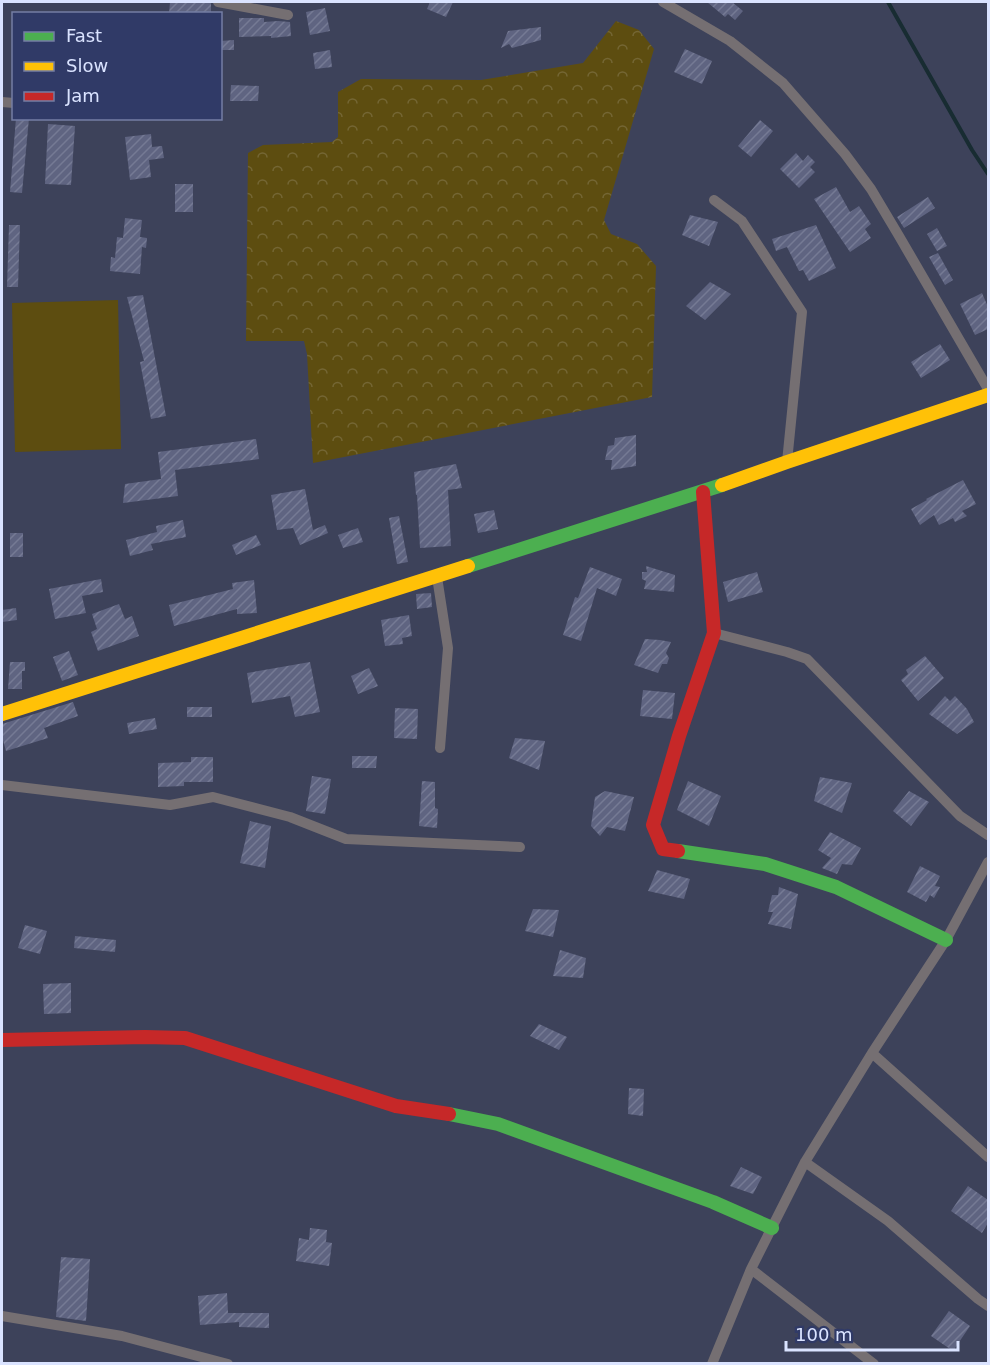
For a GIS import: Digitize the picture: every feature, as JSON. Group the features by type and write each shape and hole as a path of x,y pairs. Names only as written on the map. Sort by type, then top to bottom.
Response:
{"street":[{"path":"218,2 288,15"},
{"path":"663,2 730,41 783,83 845,154 871,189 988,389"},
{"path":"714,200 742,220 802,312 787,462"},
{"path":"2,714 703,492 988,395"},
{"path":"703,492 714,633 679,736 653,825 663,849 765,864 816,880 836,887 946,940"},
{"path":"437,577 448,648 440,748"},
{"path":"714,633 807,659 960,816 988,835"},
{"path":"2,785 170,805 213,797 290,818 346,839 520,847"},
{"path":"712,1364 751,1269 806,1162 872,1053 946,940 988,862"},
{"path":"2,1040 186,1038 396,1106 436,1111 498,1124 713,1202 772,1228"},
{"path":"872,1053 988,1157"},
{"path":"806,1162 888,1221 988,1306"},
{"path":"751,1269 874,1364"},
{"path":"2,1316 122,1336 228,1364"}],"green space":[{"path":"616,21 639,30 654,49 604,220 611,234 637,244 656,266 652,397 313,463 307,354 304,341 246,341 248,153 263,145 332,142 338,137 338,92 361,79 481,80 583,63"},
{"path":"118,300 121,449 15,452 12,303"}],"building":[{"path":"170,2 211,3 211,12 169,12"},
{"path":"430,2 453,2 446,17 427,9"},
{"path":"707,2 732,2 743,11 735,20 728,14 725,17"},
{"path":"325,8 330,31 310,35 306,12"},
{"path":"239,18 264,18 264,22 290,22 291,36 239,37"},
{"path":"541,27 541,40 512,48 509,44 501,48 508,31"},
{"path":"234,40 234,50 222,50 222,41"},
{"path":"685,49 712,61 702,84 674,72"},
{"path":"330,50 332,67 315,69 313,53"},
{"path":"231,85 259,86 258,101 230,101"},
{"path":"16,120 29,120 22,193 10,192"},
{"path":"760,120 773,131 751,157 738,146"},
{"path":"48,124 75,126 71,185 45,184"},
{"path":"151,134 152,147 162,146 164,158 149,160 151,177 130,180 125,137"},
{"path":"796,153 803,161 808,155 815,162 810,167 815,172 799,188 780,169"},
{"path":"175,184 193,184 193,212 175,212"},
{"path":"836,187 850,212 859,206 871,224 865,229 871,238 850,252 814,199"},
{"path":"928,197 935,208 904,228 897,217"},
{"path":"690,215 718,222 709,246 682,235"},
{"path":"125,218 142,220 140,237 147,238 146,248 142,247 140,274 110,271 111,257 115,258 117,237 123,238"},
{"path":"9,225 20,225 18,287 7,287"},
{"path":"816,225 836,268 809,281 803,270 799,271 787,247 776,251 772,239"},
{"path":"937,228 947,246 937,251 927,234"},
{"path":"938,253 953,280 945,285 929,257"},
{"path":"710,282 731,294 705,320 686,306"},
{"path":"982,293 988,307 988,329 975,335 960,304"},
{"path":"143,295 166,416 151,419 140,362 144,361 127,297"},
{"path":"940,344 950,360 921,378 911,362"},
{"path":"636,435 636,466 611,470 612,460 605,460 608,446 614,445 615,438"},
{"path":"256,439 259,459 175,470 178,496 123,503 125,484 161,479 158,452"},
{"path":"456,464 462,488 448,490 451,546 420,548 414,472"},
{"path":"963,480 976,504 962,511 967,516 955,522 953,518 939,525 934,515 920,525 911,509"},
{"path":"305,489 313,530 325,525 328,533 300,545 293,528 277,530 271,495"},
{"path":"494,510 498,529 478,533 474,514"},
{"path":"399,516 408,562 397,564 389,518"},
{"path":"183,520 186,537 151,544 153,550 130,556 126,540 157,532 156,526"},
{"path":"358,528 363,542 343,548 338,535"},
{"path":"10,533 23,533 23,557 10,557"},
{"path":"256,535 261,545 236,555 232,545"},
{"path":"646,566 675,575 674,592 644,589 646,581 642,579 642,572 647,572"},
{"path":"590,567 622,579 616,596 597,588 581,641 563,635 575,597 578,598"},
{"path":"757,572 763,592 728,602 723,582"},
{"path":"101,579 103,592 82,596 86,613 55,619 49,589"},
{"path":"254,580 257,613 237,614 237,609 174,626 169,605 233,589 232,583"},
{"path":"431,593 432,607 417,609 416,594"},
{"path":"119,604 125,619 132,616 139,636 98,651 91,632 97,629 92,614"},
{"path":"16,608 17,620 2,622 2,610"},
{"path":"409,615 412,636 402,638 403,644 385,646 381,620"},
{"path":"645,639 671,642 666,653 669,658 667,664 662,664 658,673 634,665"},
{"path":"69,651 78,675 62,681 53,657"},
{"path":"925,656 944,678 918,701 901,680 908,674 906,670"},
{"path":"10,662 25,662 25,671 22,671 22,689 8,689"},
{"path":"310,662 320,712 295,717 290,696 252,703 247,673"},
{"path":"369,668 378,686 358,694 351,676"},
{"path":"643,690 675,693 672,719 640,716"},
{"path":"945,696 950,701 955,696 967,709 974,722 957,734 929,714"},
{"path":"73,702 78,716 44,728 48,738 6,751 2,737 2,724"},
{"path":"187,707 212,707 212,717 187,717"},
{"path":"395,708 418,709 417,739 394,738"},
{"path":"155,718 157,729 129,734 127,723"},
{"path":"515,738 545,741 539,770 509,758"},
{"path":"352,756 377,756 376,768 352,768"},
{"path":"191,757 213,757 213,782 184,782 184,786 158,787 158,763 191,762"},
{"path":"312,776 331,779 325,814 306,811"},
{"path":"820,777 852,783 842,813 814,801"},
{"path":"422,781 435,782 435,808 438,809 437,828 419,826"},
{"path":"688,781 721,796 709,826 677,810"},
{"path":"605,791 634,797 625,831 607,827 600,836 591,826 595,797"},
{"path":"909,791 929,802 911,826 893,811"},
{"path":"250,821 271,826 265,868 240,863"},
{"path":"830,832 861,848 852,865 842,864 837,874 822,868 831,858 818,850"},
{"path":"920,866 940,876 935,886 940,887 934,898 930,895 926,902 907,892"},
{"path":"657,870 690,879 684,899 648,891"},
{"path":"779,887 798,894 791,929 768,924 773,912 768,912 772,895 778,895"},
{"path":"533,909 559,910 553,937 525,931"},
{"path":"25,925 47,931 40,954 18,948"},
{"path":"75,936 116,940 115,952 74,948"},
{"path":"560,950 586,958 583,978 553,976"},
{"path":"71,983 71,1013 44,1014 43,984"},
{"path":"539,1024 567,1037 559,1050 530,1036"},
{"path":"629,1088 644,1089 643,1116 628,1114"},
{"path":"741,1167 762,1177 753,1194 730,1186"},
{"path":"968,1186 988,1200 988,1223 982,1233 951,1211"},
{"path":"310,1228 327,1230 326,1242 332,1243 329,1266 296,1261 299,1238 309,1240"},
{"path":"61,1257 90,1259 86,1321 56,1317"},
{"path":"227,1293 228,1313 269,1313 269,1328 239,1327 239,1322 200,1325 198,1296"},
{"path":"949,1311 970,1326 953,1351 931,1336"}],"waterway":[{"path":"888,2 988,174"}],"traffic: fast":[{"path":"468,566 722,485"},
{"path":"678,851 765,864 836,887 946,940"},
{"path":"449,1114 498,1124 713,1202 772,1228"}],"traffic: slow":[{"path":"722,485 988,395"},
{"path":"2,714 468,566"}],"traffic: jam":[{"path":"678,851 663,849 653,825 679,736 714,633 703,492"},
{"path":"2,1040 185,1038 396,1106 449,1114"}]}
